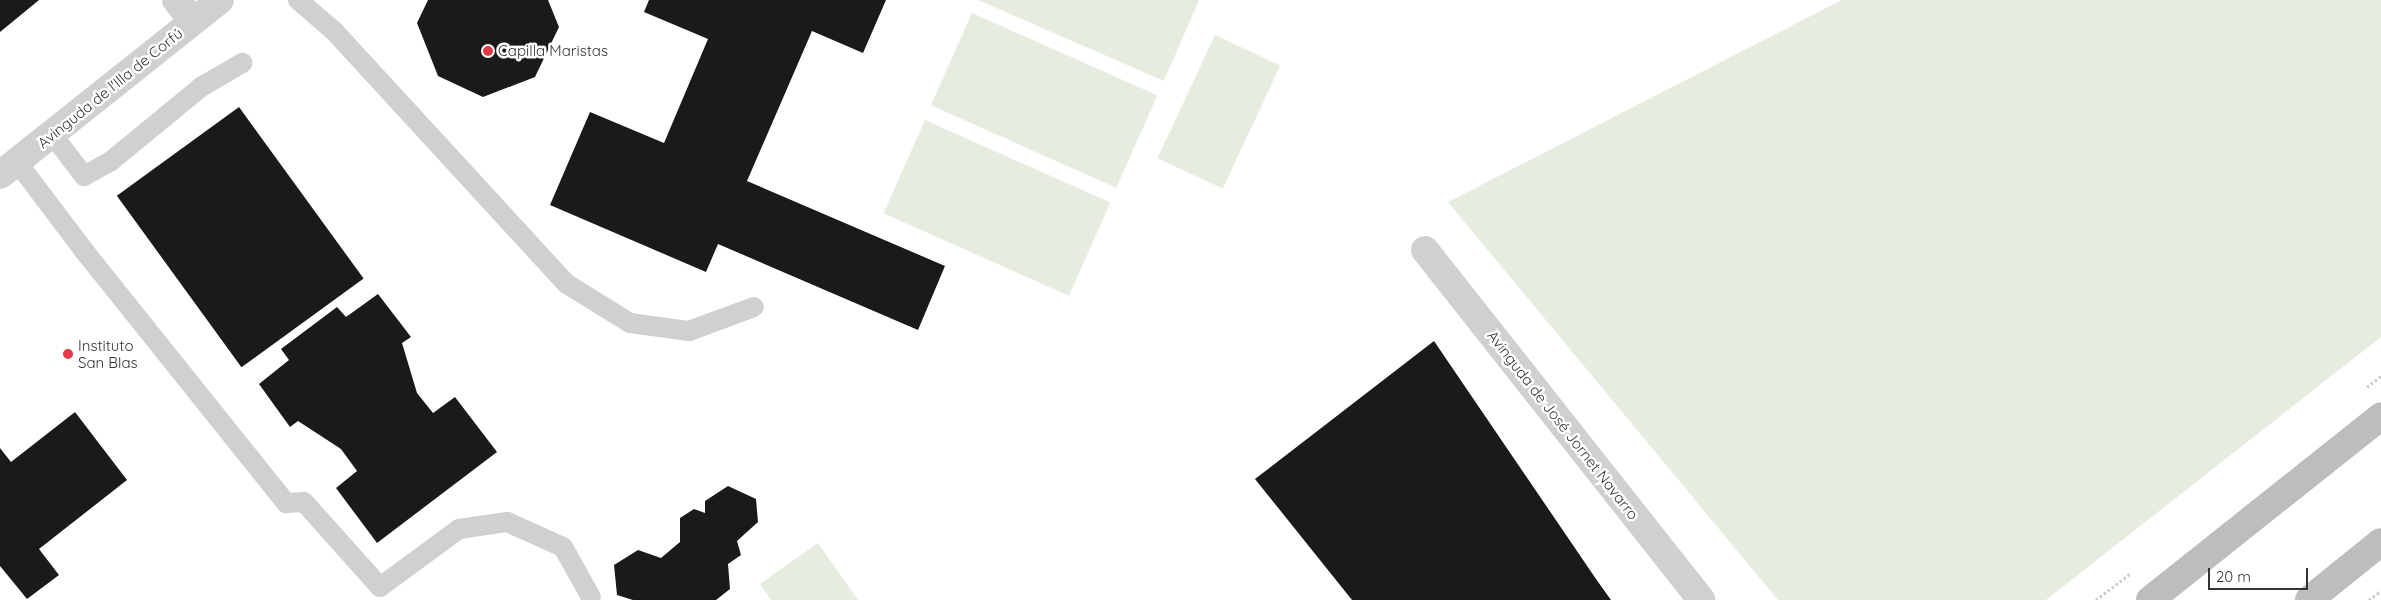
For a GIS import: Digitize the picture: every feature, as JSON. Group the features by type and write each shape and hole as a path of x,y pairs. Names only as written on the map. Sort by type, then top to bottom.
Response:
{"street":[{"path":"176,0 194,21"},
{"name":"Avinguda de l'Illa de Corfú","path":"8,168 220,0"},
{"name":"Avinguda de José Jornet Navarro","path":"1425,250 1701,600"},
{"path":"2150,600 2381,416"},
{"path":"2309,600 2381,542"}],"lane":[{"path":"298,0 319,7 334,31 566,284 630,323 679,330 689,331 754,308"},
{"path":"52,134 84,176 111,161 201,87 242,63"},
{"path":"8,168 85,252 286,502 304,502 380,587 459,529 507,522 563,547 591,597"}],"path":[{"path":"2369,600 2381,591"}],"shaded area":[{"path":"978,0 1199,0 1164,81"},
{"path":"1842,0 2381,0 2381,337 2046,600 1778,600 1448,202"},
{"path":"972,13 1157,96 1116,188 931,105"},
{"path":"1215,35 1280,65 1223,189 1158,158"},
{"path":"925,120 1110,203 1069,296 884,213"},
{"path":"818,543 858,600 771,600 760,584"}],"building":[{"path":"0,0 39,0 0,32"},
{"name":"Capilla Maristas","path":"428,0 548,0 559,27 535,77 483,97 438,76 417,23"},
{"path":"649,0 886,0 863,53 812,31 747,181 945,266 918,330 718,244 706,272 550,205 590,112 664,143 708,39 644,12"},
{"path":"239,107 364,279 241,367 117,196"},
{"path":"378,294 411,337 402,343 417,393 433,413 455,397 497,452 377,543 336,488 357,471 341,449 298,421 290,427 259,384 289,360 281,349 337,307 346,317"},
{"path":"1434,341 1611,600 1352,600 1255,479"},
{"path":"75,412 127,480 39,549 59,575 27,599 0,566 0,448 11,462"},
{"path":"728,486 756,499 758,522 737,541 741,555 728,564 730,589 716,600 633,600 617,595 614,565 638,550 661,558 680,542 680,518 694,509 705,513 705,501"}],"place":[{"name":"Capilla Maristas","path":"488,51"},
{"name":"Instituto San Blas","path":"68,354"}]}
